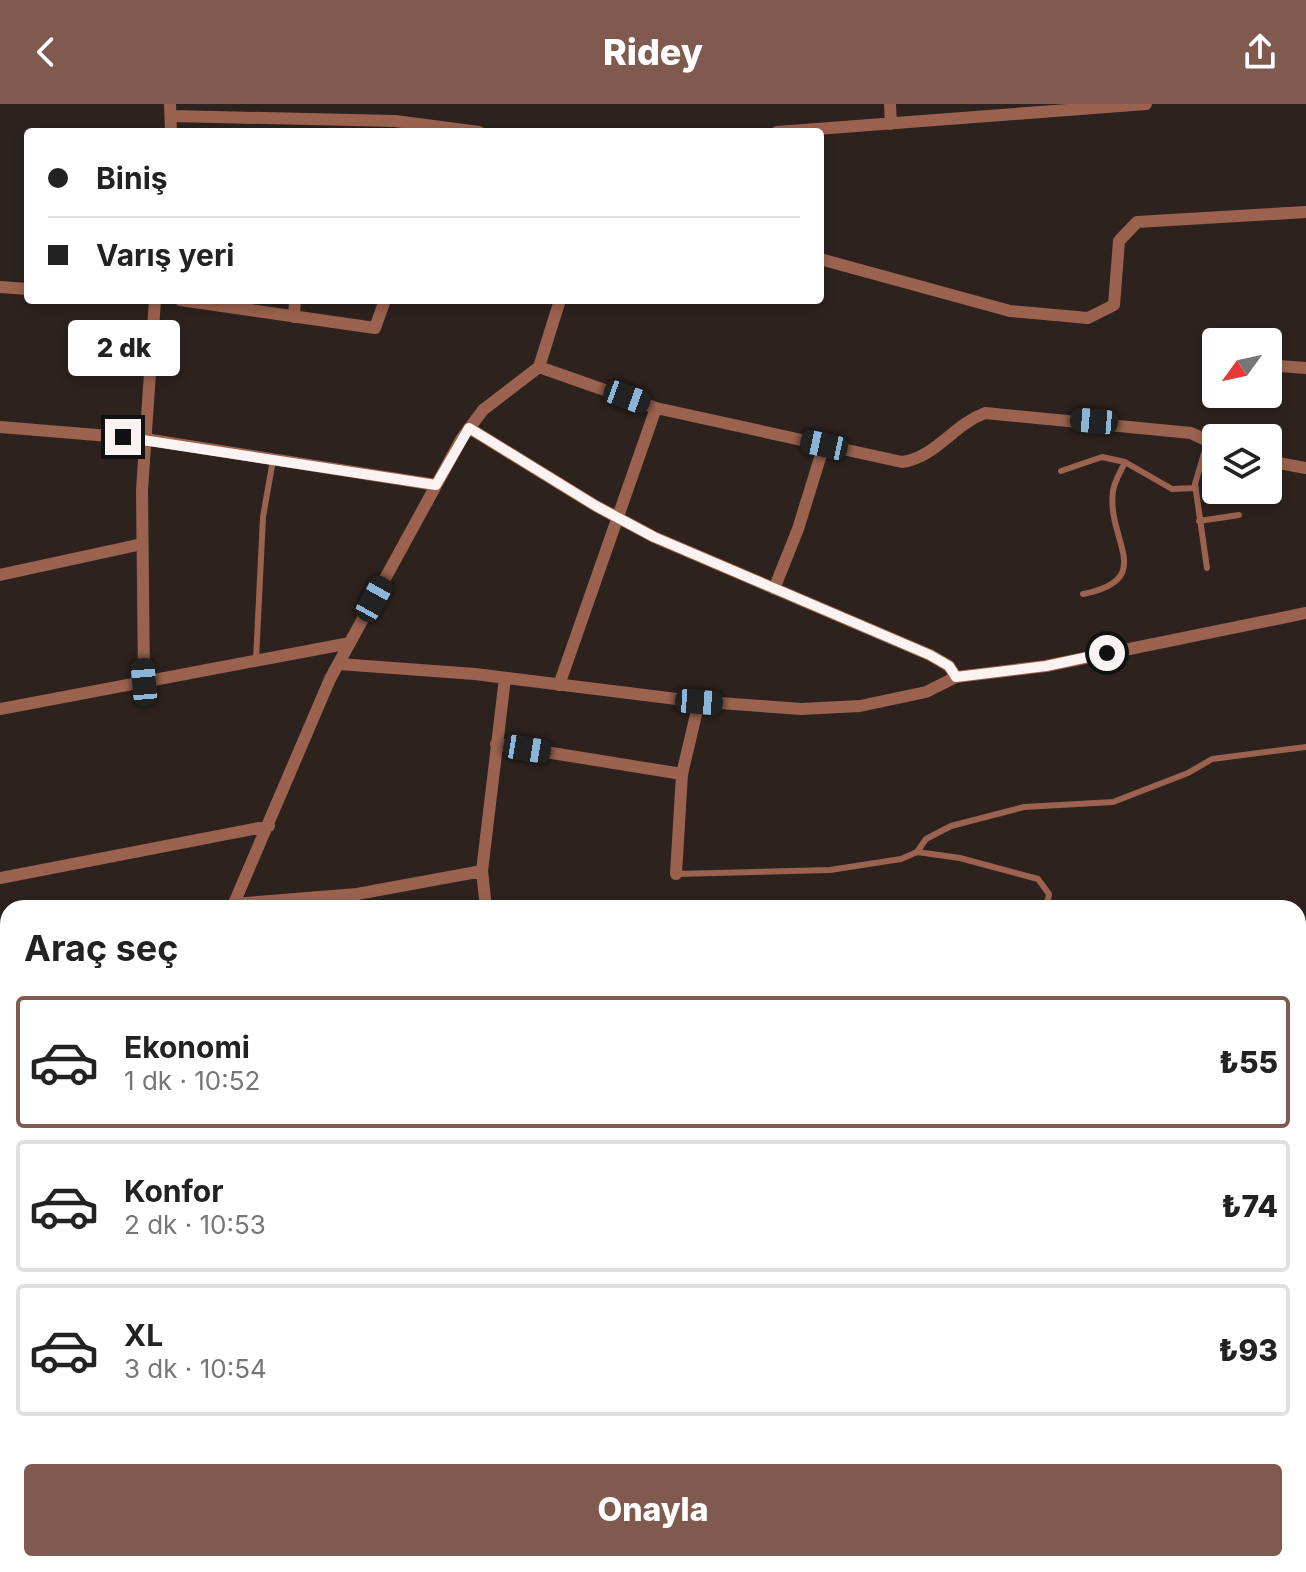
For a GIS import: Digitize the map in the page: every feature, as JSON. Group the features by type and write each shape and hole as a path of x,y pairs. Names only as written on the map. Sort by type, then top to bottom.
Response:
{"street":[{"path":"890,104 891,124"},
{"path":"824,129 1146,104"},
{"path":"170,110 302,125 416,128"},
{"path":"824,260 1010,311 1088,318 1114,305 1119,241 1137,222 1306,212"},
{"path":"0,287 24,289"},
{"path":"144,682 142,544 145,439 155,304"},
{"path":"207,304 375,328 384,304"},
{"path":"294,317 295,304"},
{"path":"236,900 350,643 469,428 483,410 539,367 559,304"},
{"path":"1282,366 1306,368"},
{"path":"539,367 656,408 902,462 925,457 969,419 985,413 1191,433 1202,438"},
{"path":"559,685 656,408"},
{"path":"0,427 145,439 436,485"},
{"path":"469,428 616,517 930,655 949,666 956,677"},
{"path":"774,589 798,529 824,445"},
{"path":"1282,464 1306,468"},
{"path":"0,575 142,544"},
{"path":"339,664 505,678 699,702 801,709 860,706 926,692 956,677 1046,666 1306,613"},
{"path":"0,709 350,643"},
{"path":"485,900 482,871 505,678"},
{"path":"676,874 682,774 699,702"},
{"path":"496,744 682,774"},
{"path":"0,878 269,826"},
{"path":"295,900 357,894 482,871"}],"lane":[{"path":"1061,471 1102,457 1125,462 1172,489 1196,488"},
{"path":"256,660 263,517 273,460"},
{"path":"1083,594 1108,589 1124,571 1124,552 1115,530 1112,490 1125,462"},
{"path":"1202,471 1196,488 1207,568"},
{"path":"1199,521 1239,515"},
{"path":"917,852 926,839 951,826 1024,807 1113,802 1176,778 1212,759 1306,747"},
{"path":"676,874 830,870 901,859 917,852 960,858 1038,879 1049,894 1048,900"}],"route":[{"path":"123,437 436,485 469,428 596,506 654,537 930,655 949,666 956,677 1046,666 1107,653"}]}
